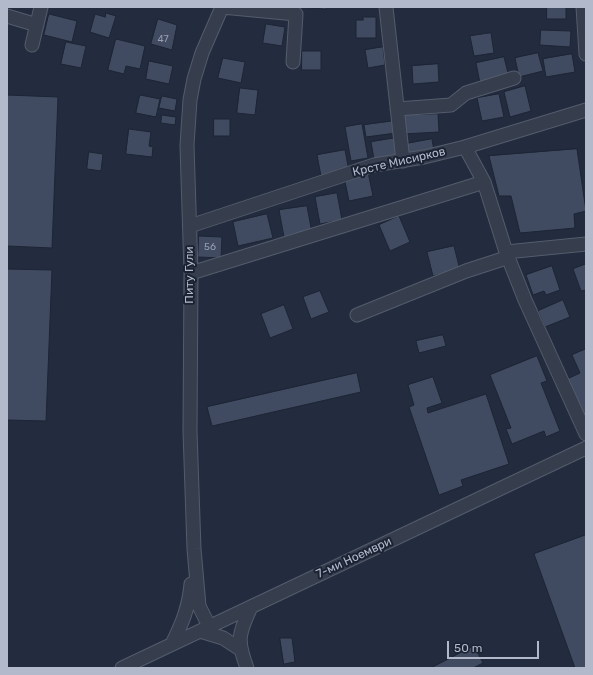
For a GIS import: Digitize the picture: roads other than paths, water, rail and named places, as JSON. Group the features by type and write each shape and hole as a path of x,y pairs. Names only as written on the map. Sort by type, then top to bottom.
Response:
{"street":[{"path":"32,45 41,7"},
{"path":"222,7 296,14 293,62"},
{"name":"Питу Гули","path":"204,629 199,606 194,549 190,431 191,273 188,145 190,100 194,79 202,53 222,7"},
{"path":"386,7 404,161"},
{"path":"583,7 586,54"},
{"path":"7,16 37,25"},
{"path":"397,109 451,105 466,92 514,78"},
{"name":"Крсте Мисирков","path":"190,226 374,165 404,161 465,147 586,110"},
{"path":"465,147 484,182 525,300 586,434"},
{"path":"191,273 484,182"},
{"path":"357,315 508,254 586,244"},
{"name":"7-ми Ноември","path":"122,668 586,448"},
{"name":"Питу Гули","path":"172,644 184,621 190,601 194,549"},
{"path":"247,668 240,649 241,628 250,608"},
{"path":"204,629 223,638 240,649"}]}
